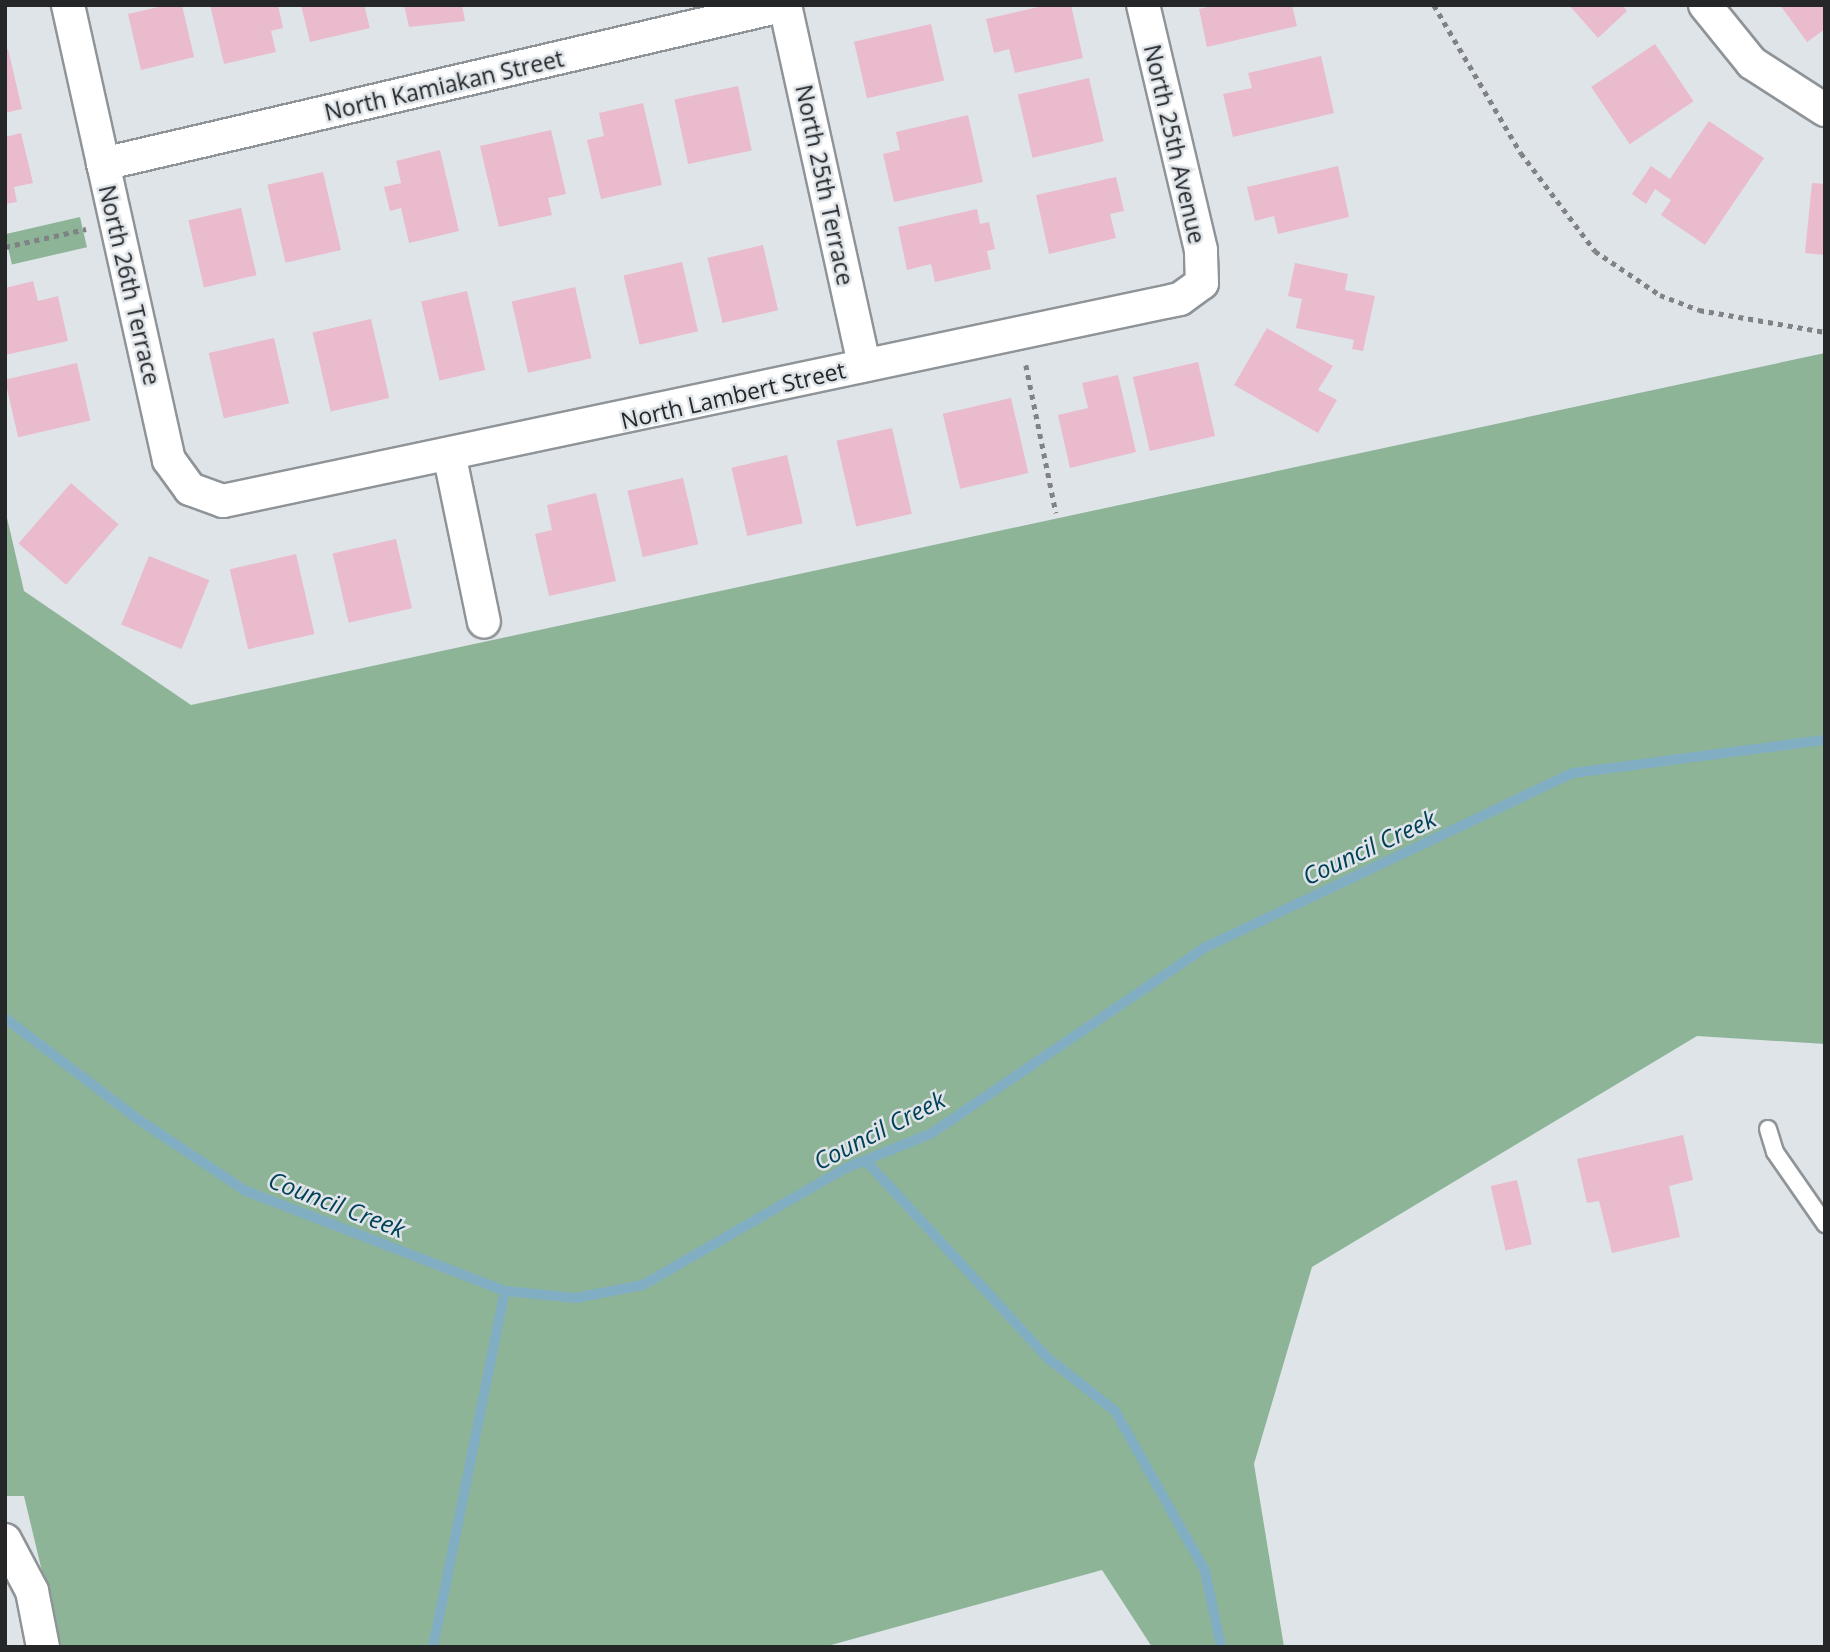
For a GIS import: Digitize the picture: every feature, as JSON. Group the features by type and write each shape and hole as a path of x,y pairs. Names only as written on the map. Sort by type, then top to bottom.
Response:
{"street":[{"name":"North 26th Terrace","path":"68,5 169,460 190,489 223,501 260,497"},
{"name":"North Kamiakan Street","path":"103,164 785,5"},
{"name":"North 25th Terrace","path":"785,5 864,365"},
{"name":"North 25th Avenue","path":"1143,5 1201,250 1202,283"},
{"path":"1705,5 1752,63 1825,110"},
{"name":"North Lambert Street","path":"260,497 1180,299 1202,283"},
{"path":"450,458 484,622"},
{"path":"5,1540 32,1591 43,1647"}],"lane":[{"path":"1769,1129 1775,1152 1825,1224"}],"path":[{"path":"1434,5 1521,153 1595,251 1660,295 1699,310 1825,332"},
{"path":"5,247 116,222"},
{"path":"1019,334 1056,513"}],"green space":[{"path":"80,217 87,247 12,265 5,234"},
{"path":"1825,353 1825,1044 1697,1036 1312,1267 1254,1464 1284,1647 1152,1647 1102,1570 824,1647 60,1647 24,1496 5,1496 5,509 24,591 191,705"}],"building":[{"path":"167,5 182,5 194,57 141,70 128,14"},
{"path":"210,5 278,5 283,28 271,31 276,52 224,64"},
{"path":"301,5 364,5 370,28 310,42"},
{"path":"404,5 462,5 465,21 409,27"},
{"path":"1047,5 1071,5 1083,58 1015,73 1009,49 994,53 986,19"},
{"path":"1216,5 1292,5 1297,26 1207,47 1199,9"},
{"path":"1569,5 1622,5 1627,11 1598,38"},
{"path":"1780,5 1825,5 1825,29 1807,42"},
{"path":"931,24 944,81 867,98 854,42"},
{"path":"1655,44 1694,101 1630,144 1591,87"},
{"path":"8,49 22,109 5,113 5,50"},
{"path":"1321,56 1334,113 1233,137 1223,94 1252,88 1248,73"},
{"path":"1089,78 1104,141 1032,158 1018,94"},
{"path":"738,86 752,151 688,164 674,100"},
{"path":"643,103 662,185 601,199 587,140 604,136 599,113"},
{"path":"968,115 983,182 894,202 883,154 900,150 896,132"},
{"path":"1709,121 1764,158 1705,245 1661,215 1671,200 1655,189 1646,204 1632,194 1651,166 1670,179"},
{"path":"551,130 566,194 548,198 552,215 499,227 480,146"},
{"path":"21,133 33,183 14,187 17,202 5,204 5,137"},
{"path":"440,150 459,231 409,243 401,208 390,211 384,187 401,183 396,161"},
{"path":"1338,166 1349,217 1278,234 1274,216 1255,221 1247,187"},
{"path":"323,172 341,250 285,263 267,185"},
{"path":"1116,177 1124,211 1110,214 1116,238 1049,254 1036,195"},
{"path":"1812,183 1825,184 1825,255 1805,253"},
{"path":"241,208 257,275 204,287 188,220"},
{"path":"977,209 980,224 989,222 995,249 987,251 991,269 935,282 931,264 907,270 898,227"},
{"path":"763,245 778,310 723,323 707,258"},
{"path":"682,262 698,331 640,345 624,275"},
{"path":"1295,263 1348,274 1345,290 1375,296 1363,351 1352,349 1354,340 1296,328 1302,299 1288,296"},
{"path":"33,281 38,301 58,296 68,341 5,355 5,288"},
{"path":"575,287 591,358 528,373 512,302"},
{"path":"467,291 485,370 439,380 421,302"},
{"path":"371,319 389,398 331,411 313,332"},
{"path":"1267,328 1333,366 1318,390 1337,400 1318,433 1234,385"},
{"path":"274,338 289,403 224,418 209,353"},
{"path":"1198,362 1215,436 1150,451 1133,377"},
{"path":"77,363 90,420 18,437 5,380"},
{"path":"1118,375 1136,452 1070,468 1058,415 1088,408 1082,383"},
{"path":"1011,398 1028,473 960,489 943,414"},
{"path":"892,428 912,514 856,527 836,441"},
{"path":"787,455 803,523 747,536 731,468"},
{"path":"683,478 698,544 643,557 627,491"},
{"path":"71,483 119,524 66,585 19,543"},
{"path":"596,493 616,581 549,596 535,534 552,530 547,505"},
{"path":"396,539 412,608 349,623 333,554"},
{"path":"296,554 314,634 248,649 230,569"},
{"path":"149,556 209,580 182,649 121,625"},
{"path":"1683,1135 1693,1180 1669,1186 1680,1237 1612,1253 1599,1201 1587,1203 1577,1159"},
{"path":"1517,1180 1532,1244 1506,1250 1491,1186"}],"waterway":[{"name":"Council Creek","path":"5,1018 139,1120 246,1191 505,1291 576,1298 643,1285 846,1168 932,1133 1204,948 1573,773 1825,740"},
{"path":"866,1161 1049,1359 1115,1411 1205,1571 1221,1647"},
{"path":"433,1647 505,1291"}]}
